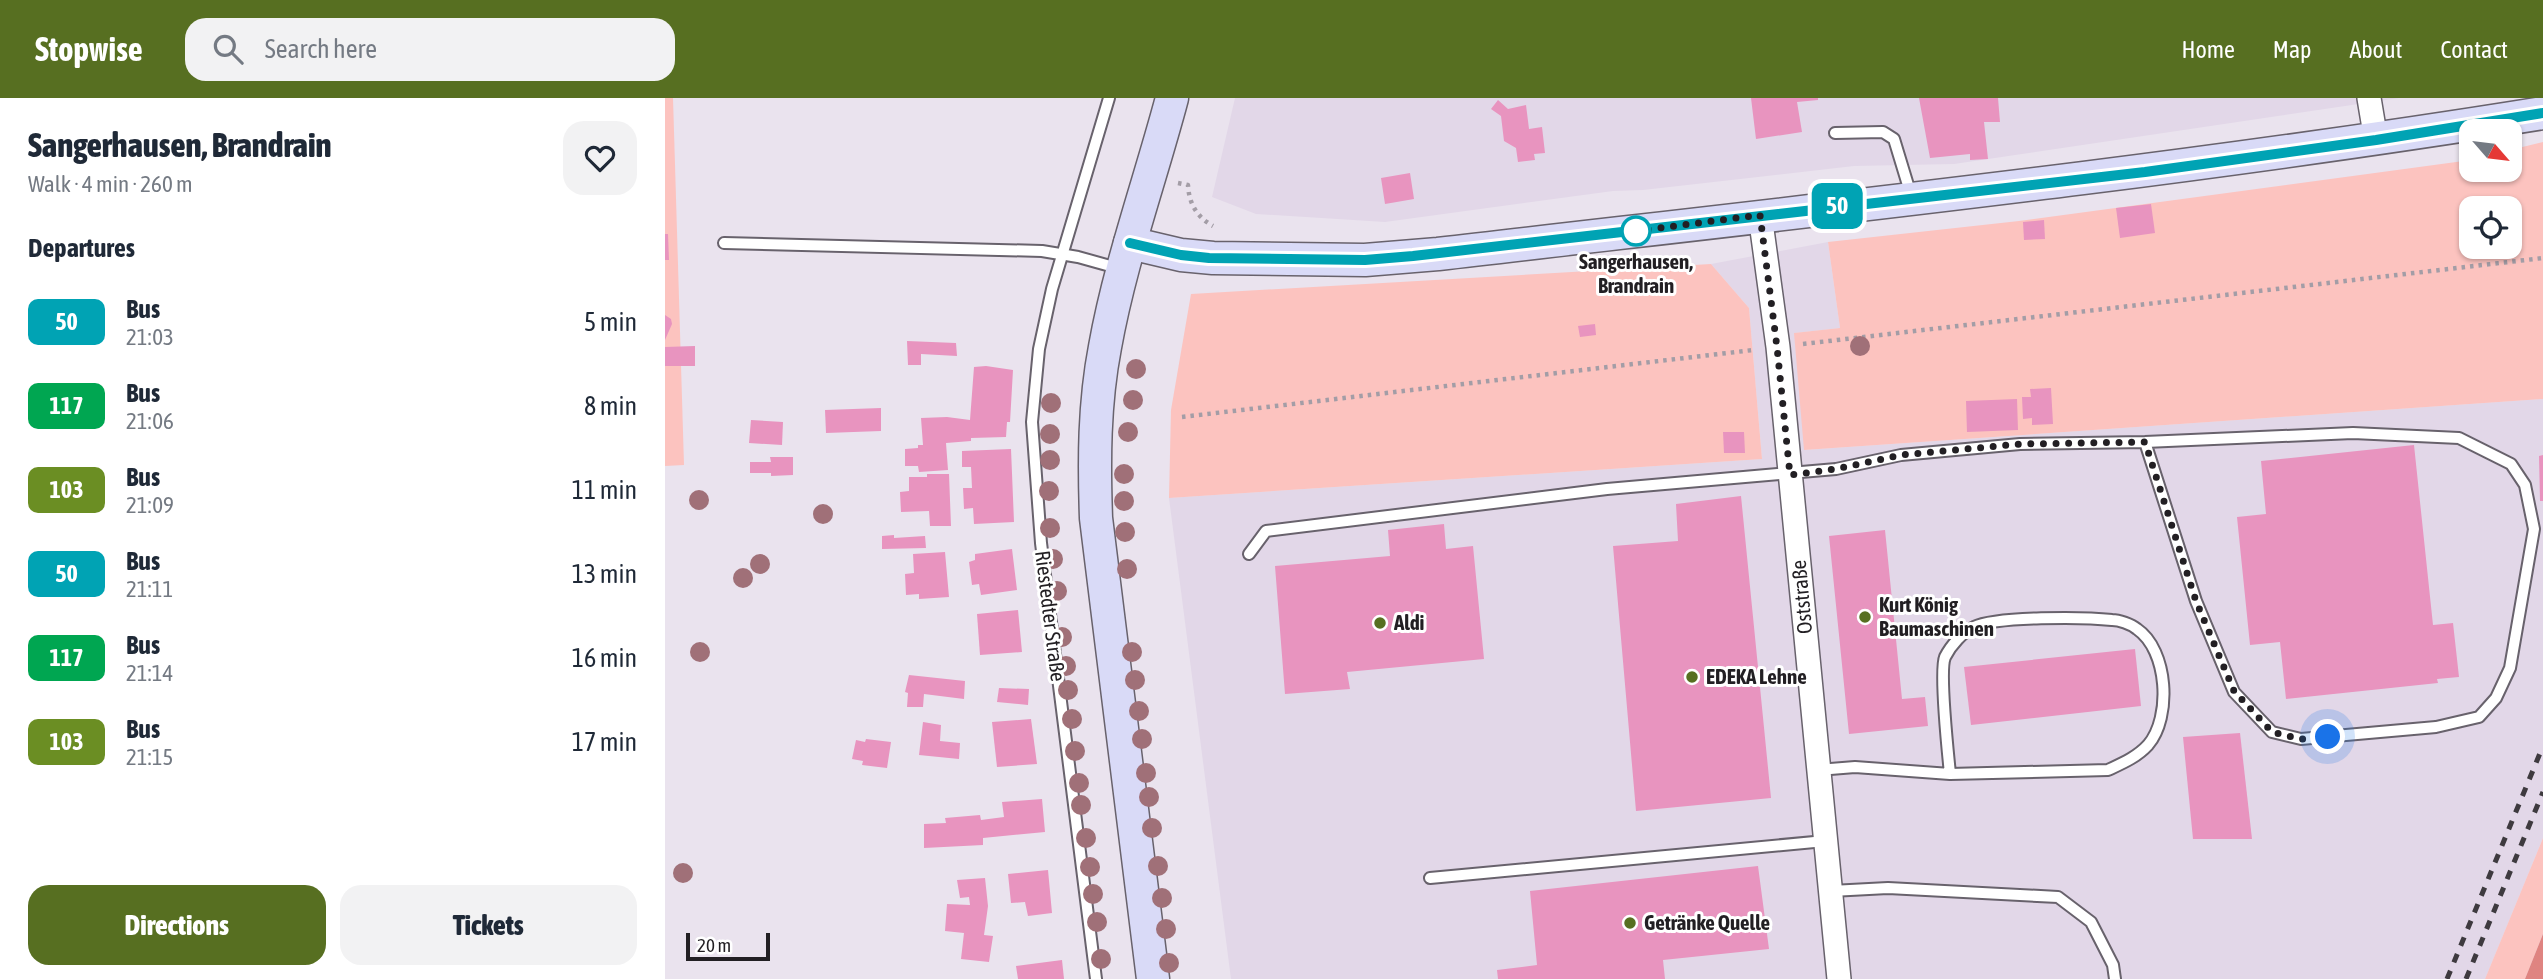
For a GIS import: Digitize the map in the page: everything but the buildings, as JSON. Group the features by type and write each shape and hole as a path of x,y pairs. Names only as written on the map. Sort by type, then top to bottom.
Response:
{"main road":[{"path":"1153,979 1095,508 1094,446 1100,378 1111,315 1172,98"},
{"path":"1127,256 1365,260 1948,196 2376,140 2543,113"}],"street":[{"path":"2369,98 2376,140"},
{"name":"Oststraße","path":"1760,215 1777,347 1839,979"}],"lane":[{"name":"Riestedter Straße","path":"1096,979 1041,544 1032,422 1039,349 1061,254 1109,98"},
{"path":"1835,133 1883,132 1895,139 1911,198"},
{"path":"724,243 1008,250 1127,256"},
{"path":"1249,554 1266,531 1607,489 1790,475 1836,469 1914,453 2020,444 2145,442 2353,433 2459,438 2511,464 2525,485 2534,529 2510,668 2496,698 2479,717 2436,727 2301,739 2272,732 2234,691 2196,601 2145,442"},
{"path":"1818,770 1855,767 1950,774 2108,770 2131,760 2149,744 2162,721 2163,671 2151,645 2137,628 2115,620 2006,620 1975,626 1957,640 1944,659 1950,774"},
{"path":"1430,878 1825,841"},
{"path":"1831,891 1888,888 2058,897 2091,922 2113,964 2115,979"}],"path":[{"path":"1150,175 1188,186 1188,196 1193,208 1201,219 1218,228"},
{"path":"1182,417 2543,258"}],"shaded area":[{"path":"665,98 673,98 684,465 665,466"},
{"path":"1235,98 2399,98 1954,164 1854,166 1643,190 1613,191 1385,222 1256,214 1212,197"},
{"path":"2543,142 2543,399 1804,450 1794,333 1840,328 1828,242 2019,221 2459,162 2459,182 2522,182 2522,147"},
{"path":"1828,242 1840,328 1795,333 1805,450 2543,399 2543,838 2485,979 1231,979 1169,498 1762,459 1749,308 1711,264"},
{"path":"1711,264 1749,308 1762,459 1169,498 1171,410 1191,294"},
{"path":"2543,838 2543,934 2525,979 2485,979"},
{"path":"2543,934 2543,979 2525,979"}],"railway":[{"path":"2447,979 2543,746"},
{"path":"2466,979 2543,792"}],"bus line":[{"name":"50","path":"1130,243 1181,255 1209,258 1365,260 1413,256 2145,172 2376,140 2543,113"}],"place":[{"name":"Sangerhausen, Brandrain","path":"1636,231"},
{"name":"Kurt König Baumaschinen","path":"1865,617"},
{"name":"Aldi","path":"1380,623"},
{"name":"EDEKA Lehne","path":"1692,677"},
{"name":"Getränke Quelle","path":"1630,923"}],"route":[{"path":"1636,231 1760,215 1790,475 1836,469 1901,455 2020,444 2145,442 2196,601 2234,691 2272,732 2301,739 2328,737"}]}
